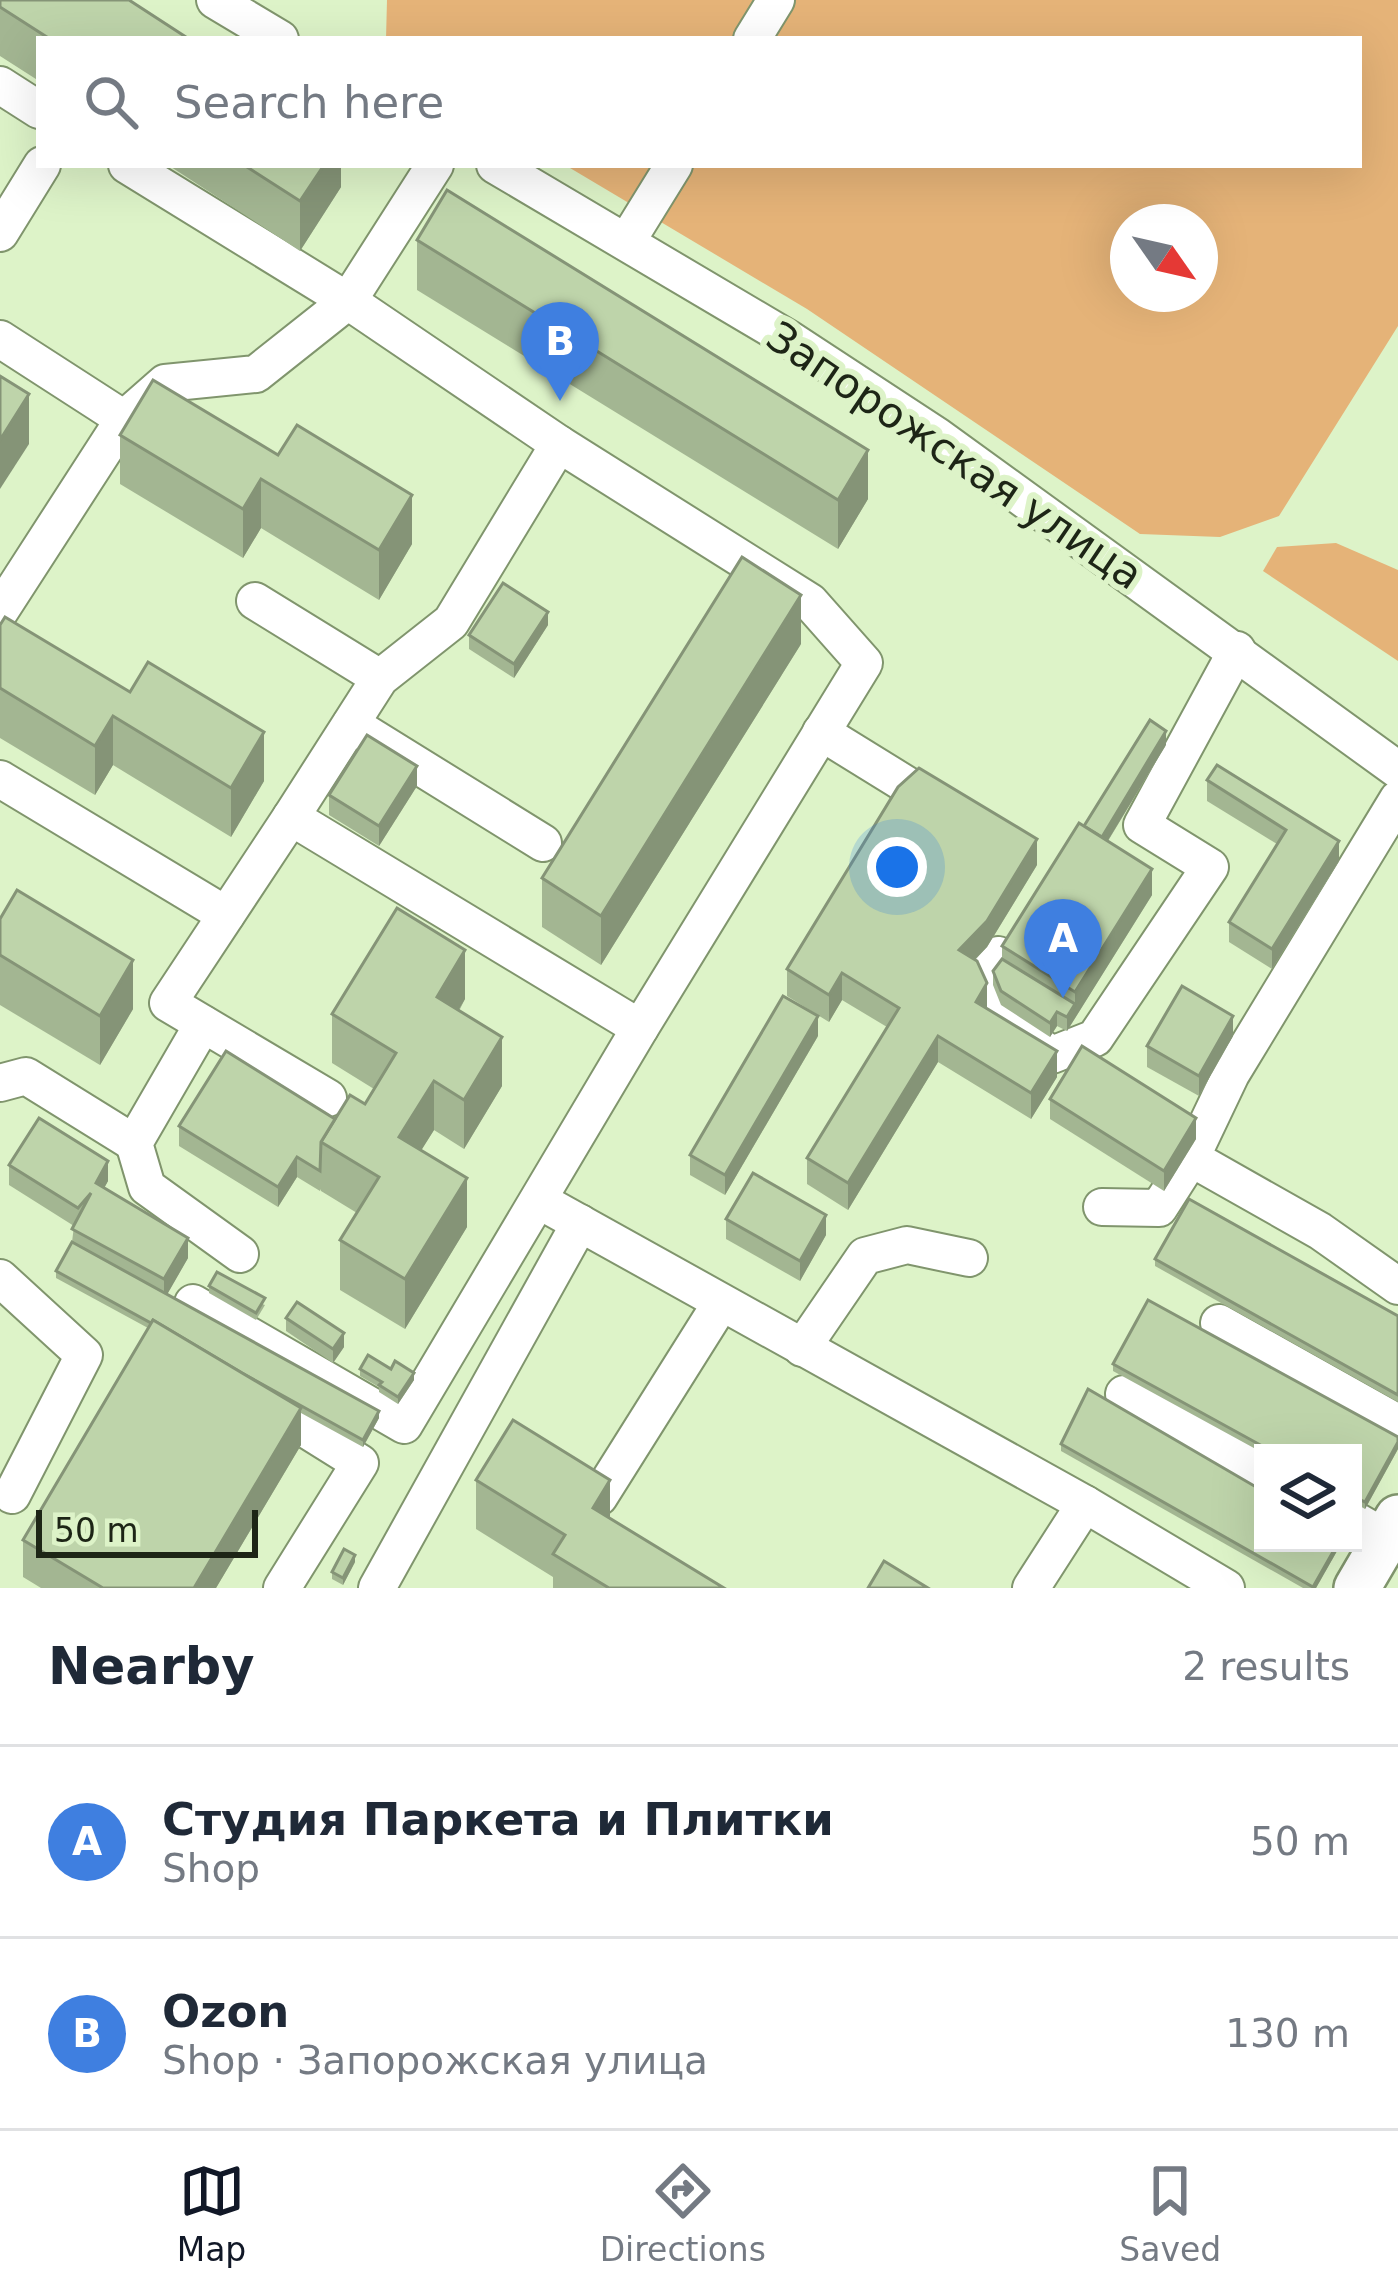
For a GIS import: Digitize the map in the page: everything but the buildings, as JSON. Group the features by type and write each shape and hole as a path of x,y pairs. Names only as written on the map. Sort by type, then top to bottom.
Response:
{"main road":[{"path":"1357,1588 1379,1525"}],"street":[{"path":"214,0 275,36"},
{"path":"754,36 776,0"},
{"path":"0,86 36,108"},
{"path":"0,232 40,168"},
{"path":"132,168 348,301 559,444 810,602 864,663 404,1425 193,1303"},
{"path":"0,611 124,419 165,383 256,374 348,301 433,168"},
{"name":"Запорожская улица","path":"500,168 789,339 937,436 1398,770"},
{"path":"627,241 672,168"},
{"path":"0,339 124,419"},
{"path":"328,1098 168,1004 380,678 451,622 559,444"},
{"path":"255,601 380,678"},
{"path":"998,955 984,980 996,1016 1052,1055 1095,1038 1210,867 1142,825 1237,650"},
{"path":"351,724 542,843"},
{"path":"821,732 910,787"},
{"path":"0,779 226,915"},
{"path":"1102,1207 1159,1208 1191,1158 1231,1074 1398,799"},
{"path":"291,817 640,1028"},
{"path":"134,1143 202,1024"},
{"path":"0,1083 26,1076 134,1143 147,1187 240,1254"},
{"path":"1191,1158 1320,1231 1398,1286"},
{"path":"540,1201 1226,1588"},
{"path":"377,1588 580,1223"},
{"path":"802,1348 865,1256 907,1245 970,1258"},
{"path":"0,1278 84,1355 13,1495"},
{"path":"599,1497 722,1303"},
{"path":"1219,1323 1398,1423"},
{"path":"227,1381 360,1462 282,1588"},
{"path":"1124,1394 1254,1465"},
{"path":"1031,1588 1084,1504"}],"shaded area":[{"path":"387,0 1398,0 1398,326 1279,516 1220,537 1140,534 807,309 570,168 1362,168 1362,36 386,36"},
{"path":"1336,543 1398,570 1398,661 1263,571 1277,547"}],"place":[{"name":"Ozon","path":"560,401"},
{"name":"Студия Паркета и Плитки","path":"1063,998"}]}
